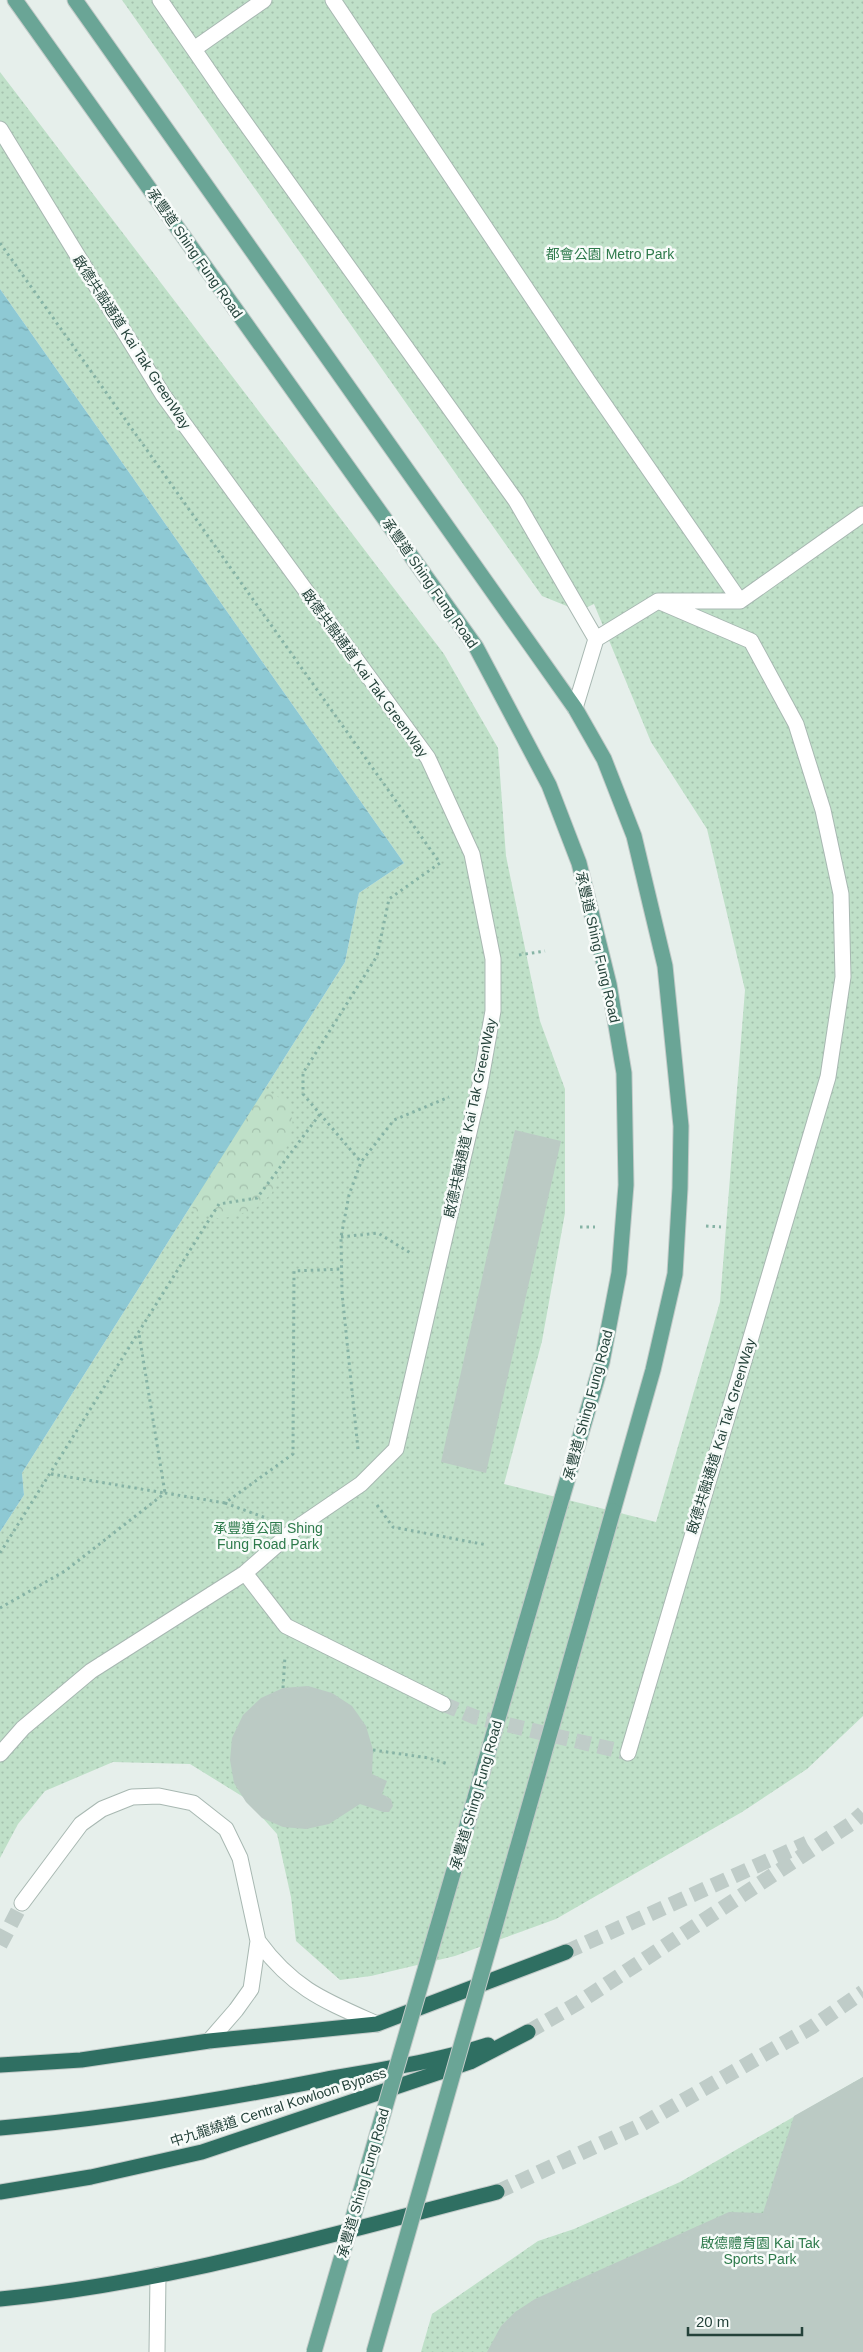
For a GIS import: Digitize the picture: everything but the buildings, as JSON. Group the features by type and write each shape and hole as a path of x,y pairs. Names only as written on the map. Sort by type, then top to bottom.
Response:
{"highway":[{"path":"0,2065 81,2060 209,2041 377,2024 566,1952"},
{"name":"中九龍繞道 Central Kowloon Bypass","path":"0,2128 65,2123 216,2100 474,2049 528,2032 470,2062 202,2152 91,2177 0,2192"},
{"path":"0,2299 38,2295 158,2275 264,2253 496,2192"}],"main road":[{"name":"承豐道 Shing Fung Road","path":"14,0 476,648 549,785 579,863 609,984 624,1073 626,1185 619,1273 602,1362 314,2352"},
{"path":"75,0 575,708 604,759 634,836 665,966 681,1126 680,1188 675,1274 653,1370 374,2352"}],"street":[{"path":"160,0 516,501 596,639"},
{"path":"194,49 264,0"},
{"path":"333,0 583,372 740,601"},
{"name":"啟德共融通道 Kai Tak GreenWay","path":"0,129 163,395 428,758 472,854 494,959 493,1012 480,1085 396,1449 361,1484 295,1529 245,1573 91,1671 23,1728 0,1754"},
{"path":"575,708 596,639 658,601 740,601 863,514"},
{"name":"啟德共融通道 Kai Tak GreenWay","path":"628,1753 828,1077 843,977 841,894 823,810 796,724 751,641 658,601"},
{"path":"245,1573 286,1626 443,1704"},
{"path":"22,1903 81,1824 102,1809 132,1797 159,1796 193,1803 226,1829 240,1858 258,1941 251,1989 236,2010 209,2041"},
{"path":"258,1941 274,1963 323,2001 377,2024"},
{"path":"157,2352 158,2275"}],"path":[{"path":"0,243 440,863 389,899 376,956 303,1073 303,1094 361,1162"},
{"path":"480,1085 394,1120 361,1162 349,1195 341,1237 342,1303 361,1484 393,1527 487,1545"},
{"path":"0,1552 51,1474 219,1204 257,1198 320,1114"},
{"path":"341,1237 378,1233 437,1269"},
{"path":"225,1503 293,1454 294,1271 342,1269"},
{"path":"139,1334 165,1493"},
{"path":"51,1474 225,1503 295,1529"},
{"path":"0,1608 65,1571 165,1493"},
{"path":"373,1750 428,1758 448,1764"}],"green space":[{"path":"122,0 863,0 863,1716 807,1769 742,1812 556,1919 455,1956 371,1976 340,1980 296,1941 291,1897 277,1834 245,1798 190,1764 113,1762 45,1791 18,1824 0,1858 0,1532 24,1495 22,1473 345,962 359,893 404,863 0,289 0,72 444,654 498,748 506,856 540,1021 565,1089 565,1213 542,1341 504,1484 656,1522 720,1302 745,990 707,829 651,742 594,604 579,611 542,596"},
{"path":"261,1087 290,1104 293,1127 272,1193 254,1210 221,1219 194,1212 187,1190"},
{"name":"啟德體育園 Kai Tak Sports Park","path":"863,2077 863,2352 421,2352 432,2314 538,2241 574,2229 680,2182"}],"water":[{"path":"0,289 404,863 359,893 345,962 22,1473 24,1495 0,1532"}],"tunnel":[{"path":"443,1704 475,1717 628,1753"},
{"path":"528,2032 578,2003 852,1823 863,1813"},
{"path":"566,1952 807,1843"},
{"path":"0,1945 22,1903"},
{"path":"497,2192 637,2127 812,2027 863,1992"}],"park label":[{"name":"都會公園 Metro Park","path":"610,254"},
{"name":"承豐道公園 Shing Fung Road Park","path":"268,1536"}]}
